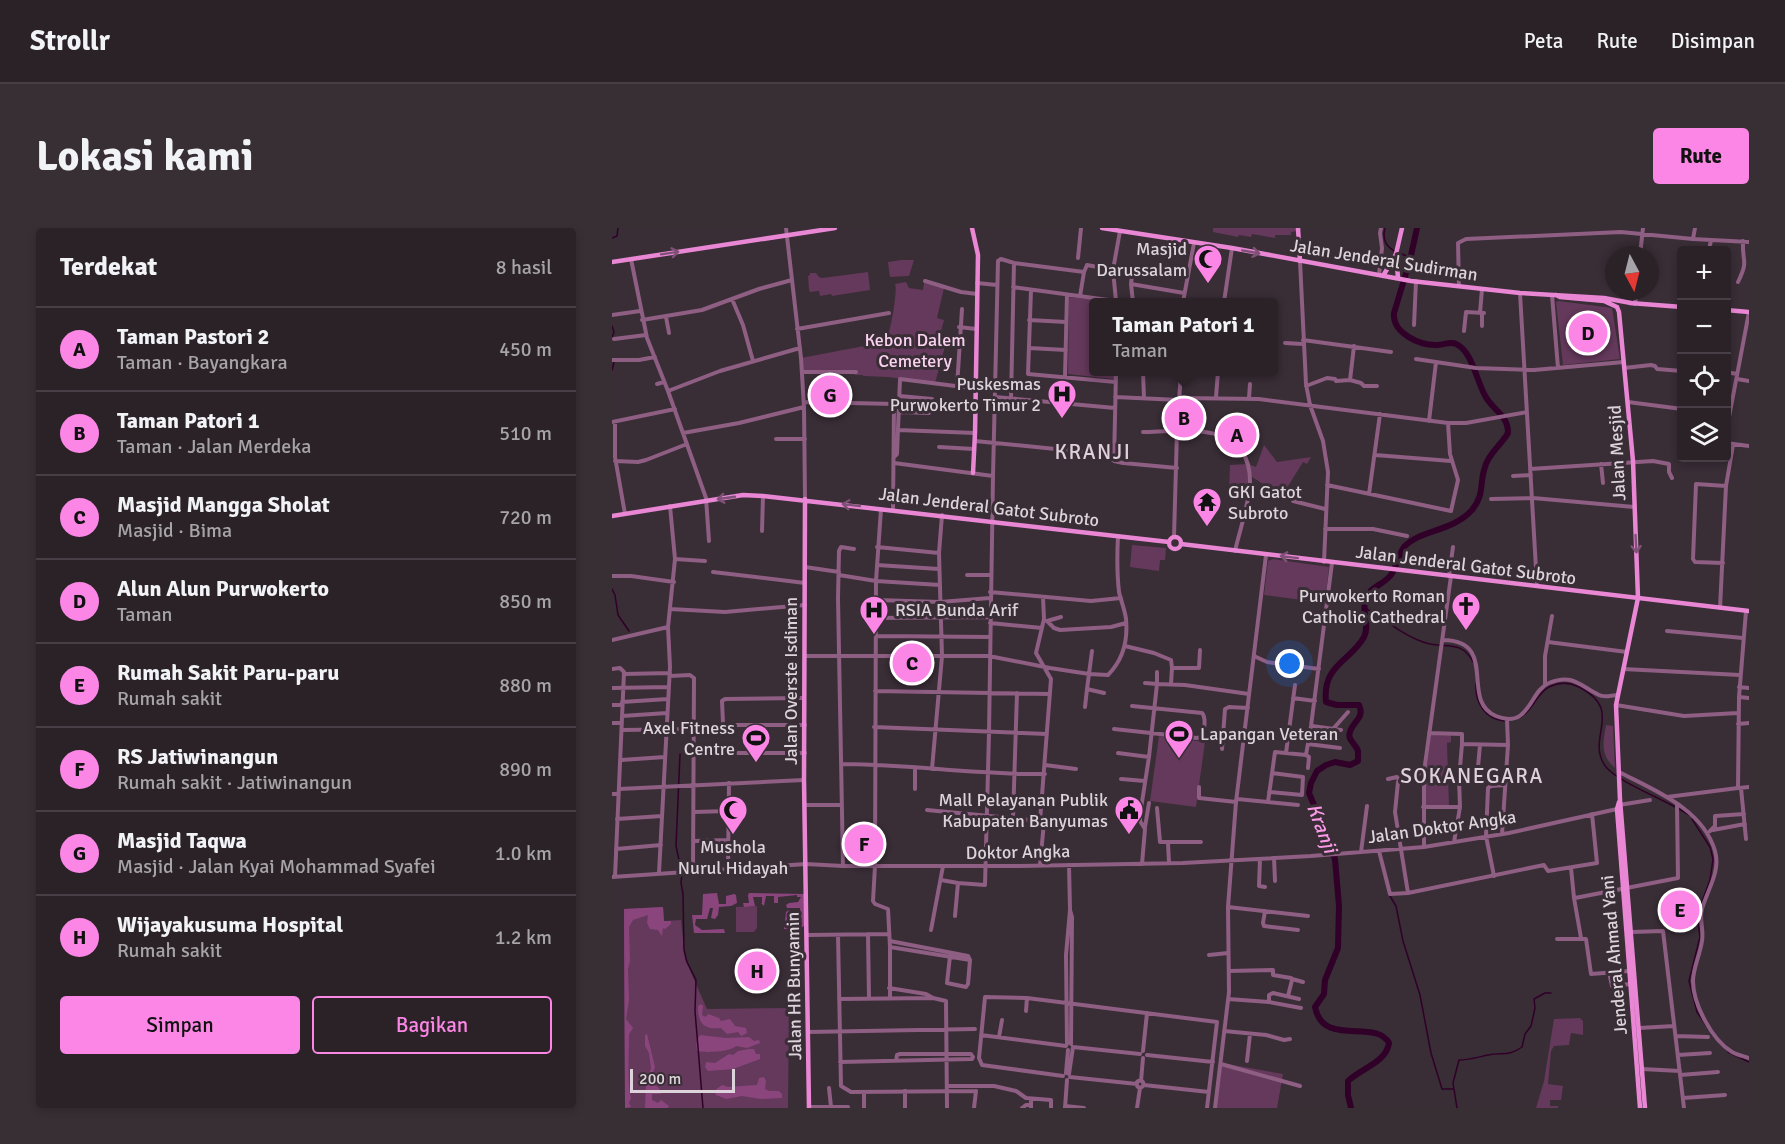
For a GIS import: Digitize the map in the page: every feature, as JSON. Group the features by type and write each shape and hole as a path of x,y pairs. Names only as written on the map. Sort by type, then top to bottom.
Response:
{"main road":[{"path":"612,262 835,228"},
{"path":"972,228 978,255 973,473"},
{"name":"Jalan Jenderal Sudirman","path":"1102,228 1232,248 1414,281 1520,293 1604,298 1632,303"},
{"path":"1298,228 1300,261"},
{"path":"1381,275 1396,252 1402,228"},
{"path":"1396,252 1399,278"},
{"name":"Jalan Jenderal Sudirman","path":"1554,295 1604,302 1618,309"},
{"path":"1618,309 1624,303 1677,307"},
{"name":"Jalan Mesjid","path":"1618,309 1633,461 1638,598 1618,695"},
{"path":"1731,310 1749,312"},
{"name":"Jalan Jenderal Gatot Subroto","path":"612,516 743,495 805,499 1169,542"},
{"name":"Jalan Overste Isdiman","path":"805,499 806,864"},
{"path":"1174,537 1180,540 1181,544 1174,549 1170,547 1169,542 1174,537"},
{"name":"Jalan Jenderal Gatot Subroto","path":"1181,544 1748,611"},
{"name":"Jenderal Ahmad Yani","path":"1618,695 1616,705 1620,805 1640,1108"},
{"name":"Jalan HR Bunyamin","path":"806,864 809,1108"},
{"name":"Jenderal Ahmad Yani","path":"1625,889 1632,932 1630,984 1639,1028 1645,1108"}],"street":[{"path":"786,228 802,372 805,499"},
{"path":"1078,258 1081,228"},
{"path":"1381,228 1381,275"},
{"path":"1641,246 1643,228"},
{"path":"1693,239 1695,228"},
{"path":"1116,298 1113,270 1120,231"},
{"path":"1459,286 1458,243 1460,241 1621,232 1749,242"},
{"path":"1710,246 1711,240"},
{"path":"1738,282 1748,265 1743,252 1743,242"},
{"path":"1184,298 1194,243"},
{"path":"1225,298 1232,248"},
{"path":"631,259 646,335 675,409 706,501 709,541"},
{"path":"941,880 985,886 987,866 990,592 998,261 1084,272"},
{"path":"1300,261 1306,386 1326,454 1324,562"},
{"path":"1011,398 1014,263"},
{"path":"1080,296 1087,265 1113,270"},
{"path":"1132,275 1133,298"},
{"path":"642,320 702,310 792,280"},
{"path":"925,281 961,292 977,294"},
{"path":"1414,281 1414,325"},
{"path":"977,283 997,285"},
{"path":"1131,284 1184,293"},
{"path":"1013,287 1092,298"},
{"path":"1482,289 1482,326"},
{"path":"1031,290 1029,375 1065,376 1116,382"},
{"path":"1520,293 1538,586"},
{"path":"1065,376 1067,295"},
{"path":"1554,295 1558,368"},
{"path":"732,299 743,325 753,361"},
{"path":"957,387 959,327 962,309"},
{"path":"612,315 640,311"},
{"path":"1464,331 1466,312 1482,313"},
{"path":"1730,408 1749,312"},
{"path":"797,329 889,313"},
{"path":"666,317 669,333"},
{"path":"1029,320 1066,322"},
{"path":"959,327 976,329"},
{"path":"614,339 646,335"},
{"path":"1285,343 1354,346 1391,352"},
{"path":"1350,380 1354,346"},
{"path":"668,391 753,361 800,348"},
{"path":"1029,348 1066,350"},
{"path":"613,360 639,360 655,357"},
{"path":"1416,358 1476,368 1534,370 1651,365 1657,369 1677,371"},
{"path":"1429,421 1436,362"},
{"path":"1526,374 1534,370"},
{"path":"802,372 856,372"},
{"path":"1731,374 1749,381"},
{"path":"1114,460 1116,376"},
{"path":"1143,376 1144,399"},
{"path":"1174,537 1181,376"},
{"path":"1216,397 1218,376"},
{"path":"1306,386 1327,378 1377,386"},
{"path":"892,510 893,453 900,379 976,390 1011,398 1115,408"},
{"path":"657,384 664,382"},
{"path":"1249,398 1250,384"},
{"path":"900,396 932,399"},
{"path":"1115,397 1249,398 1448,423 1466,423 1527,412"},
{"path":"1628,402 1677,408"},
{"path":"683,433 739,423 804,404 897,404"},
{"path":"894,457 897,454 900,412 897,404"},
{"path":"625,514 615,461 613,422 675,409"},
{"path":"900,412 929,414"},
{"path":"1369,494 1378,414"},
{"path":"1327,485 1451,512 1458,480 1451,461 1448,423"},
{"path":"898,430 975,433"},
{"path":"1143,432 1197,430 1223,435 1236,444 1245,457 1250,485 1235,551"},
{"path":"776,439 805,439"},
{"path":"975,441 1105,454 1114,460 1177,468"},
{"path":"615,461 638,462 687,444"},
{"path":"1720,608 1726,486 1733,445 1749,446"},
{"path":"939,447 975,449"},
{"path":"1375,455 1451,461"},
{"path":"1530,469 1653,461 1668,464 1672,478"},
{"path":"894,463 993,476"},
{"path":"1601,464 1603,483"},
{"path":"1513,476 1531,475"},
{"path":"1723,563 1694,561 1694,527 1696,484 1726,486"},
{"path":"762,531 763,496"},
{"path":"1491,499 1533,498 1634,507"},
{"path":"1293,501 1325,509"},
{"path":"660,873 670,674 668,627 675,559 670,506"},
{"path":"881,508 876,581 873,901 888,909 890,998"},
{"path":"932,769 942,656 939,553 942,515"},
{"path":"1325,529 1373,529 1407,536"},
{"path":"805,656 990,656 1044,667 1108,675 1122,655 1125,646 1126,623 1117,558 1118,536"},
{"path":"843,866 839,551 841,547 854,549"},
{"path":"877,547 939,553"},
{"path":"1424,847 1424,772 1453,547"},
{"path":"1215,1108 1228,999 1228,907 1231,860 1266,555"},
{"path":"675,559 705,561"},
{"path":"1308,768 1309,757 1306,755 1332,562"},
{"path":"877,565 939,569"},
{"path":"805,567 876,581 940,585"},
{"path":"713,572 805,584"},
{"path":"967,575 991,575"},
{"path":"612,576 631,576 674,582"},
{"path":"990,592 1091,601 1121,598"},
{"path":"1040,821 1051,679 1036,653 1046,621 1043,597"},
{"path":"877,600 940,602 990,598"},
{"path":"670,609 725,612 805,605"},
{"path":"1746,839 1740,788 1738,713 1743,638 1748,611"},
{"path":"1545,684 1545,656 1552,616"},
{"path":"876,618 990,617"},
{"path":"1046,621 1061,617"},
{"path":"1046,621 1060,630 1111,627 1126,623"},
{"path":"990,623 1042,628"},
{"path":"612,640 668,627"},
{"path":"1667,631 1743,638"},
{"path":"876,636 990,637"},
{"path":"1548,642 1627,652"},
{"path":"1442,643 1462,644 1473,654 1478,666 1478,691 1481,702 1489,712 1508,720 1526,711 1545,684 1557,679 1571,680 1601,696 1618,695"},
{"path":"1125,646 1167,658 1172,662 1171,684"},
{"path":"1172,668 1199,668 1200,650"},
{"path":"1085,707 1092,651"},
{"path":"1254,656 1267,662 1319,669"},
{"path":"612,669 622,669 624,675 618,819 614,829 616,849 614,877"},
{"path":"1623,669 1740,675"},
{"path":"1145,828 1140,819 1155,708 1157,672"},
{"path":"624,675 693,676 693,871"},
{"path":"1145,683 1249,694"},
{"path":"1286,753 1295,685"},
{"path":"612,688 669,687"},
{"path":"1739,687 1749,688"},
{"path":"1087,689 1104,693"},
{"path":"875,691 939,694 1050,694"},
{"path":"1013,818 1017,693"},
{"path":"1739,697 1749,698"},
{"path":"804,698 725,699 722,702 723,725 805,724"},
{"path":"1293,698 1315,701"},
{"path":"612,705 668,699"},
{"path":"1616,705 1669,715 1738,713"},
{"path":"1114,729 1197,738 1203,734 1203,713 1132,706"},
{"path":"1222,749 1225,709 1229,706 1248,708"},
{"path":"1333,729 1348,712"},
{"path":"622,716 667,713"},
{"path":"1502,834 1508,720"},
{"path":"612,723 622,723"},
{"path":"1738,724 1749,723"},
{"path":"1311,726 1341,730"},
{"path":"874,727 1047,734"},
{"path":"622,730 692,729"},
{"path":"1429,733 1462,734 1460,807 1454,842"},
{"path":"1308,744 1340,748"},
{"path":"1461,744 1508,745"},
{"path":"1459,779 1478,778 1479,745"},
{"path":"1268,801 1274,752 1306,755"},
{"path":"714,753 805,753"},
{"path":"1118,753 1149,757"},
{"path":"621,760 665,757"},
{"path":"841,764 1045,774"},
{"path":"1045,765 1076,769"},
{"path":"915,767 915,789"},
{"path":"1388,779 1397,777 1399,780 1424,772"},
{"path":"1619,772 1666,797 1677,808 1696,817 1708,832 1715,851 1716,866 1713,884 1702,909 1703,937 1693,977 1694,989 1699,1011 1707,1024 1728,1049 1749,1058"},
{"path":"1269,792 1302,795 1303,777 1272,773"},
{"path":"1121,779 1145,781"},
{"path":"612,794 663,786 804,780"},
{"path":"1399,780 1395,807 1408,893"},
{"path":"728,868 729,783"},
{"path":"1494,876 1486,836 1488,788 1505,785"},
{"path":"1666,797 1749,787"},
{"path":"1199,788 1198,798 1268,801 1298,805"},
{"name":"Jalan Doktor Angka","path":"1231,860 1424,847 1502,834 1592,814 1620,805 1650,800"},
{"path":"1142,864 1149,803"},
{"path":"805,805 842,805"},
{"path":"1361,852 1367,806"},
{"path":"1423,807 1460,807"},
{"path":"1157,808 1159,839 1162,843 1201,842"},
{"path":"1575,898 1678,878 1677,808"},
{"path":"1743,808 1749,808"},
{"path":"927,810 1044,822 1040,865"},
{"path":"694,812 729,811"},
{"path":"1379,851 1389,894 1408,893 1545,865 1548,872 1597,863 1592,814"},
{"path":"1708,832 1714,828 1715,816 1744,814"},
{"path":"618,819 662,816"},
{"path":"1708,832 1745,824"},
{"path":"694,841 728,840"},
{"path":"1168,843 1169,863"},
{"path":"616,849 661,845"},
{"path":"1274,858 1275,881"},
{"path":"1260,859 1259,886 1265,887"},
{"name":"Doktor Angka","path":"614,877 806,864 987,866 1142,864 1231,860"},
{"path":"1069,865 1067,994 1070,1003"},
{"path":"931,930 943,866"},
{"path":"1570,868 1581,938"},
{"path":"955,916 958,883"},
{"path":"1228,907 1308,915"},
{"path":"1265,911 1263,926 1298,930"},
{"path":"1632,932 1664,931 1684,1108"},
{"path":"868,934 869,999"},
{"path":"807,935 889,934"},
{"path":"838,935 841,1086 848,1091 864,1092 976,1085 994,1086 1013,1090 1031,1099 1051,1100 1051,1108"},
{"path":"1557,939 1586,939 1591,974 1629,971"},
{"path":"890,941 928,951 968,956 970,960 966,987 947,983 951,955"},
{"path":"890,947 905,946"},
{"path":"1209,955 1228,953"},
{"path":"1069,969 1072,994 1065,1107 1084,1108"},
{"path":"1229,971 1273,970 1272,975 1303,982"},
{"path":"1609,972 1612,986 1630,984"},
{"path":"1288,996 1292,979"},
{"path":"889,988 927,994 933,998"},
{"path":"1067,994 1072,994"},
{"path":"1269,1002 1270,994 1299,999"},
{"path":"1207,1108 1213,1062 1217,1022 1027,998 985,997 979,1058 982,1065 1209,1092"},
{"path":"839,999 933,998 946,1001 947,1108"},
{"path":"1026,1011 1027,998"},
{"path":"1228,999 1269,1002 1301,1008"},
{"path":"1137,1108 1148,1013"},
{"path":"999,1037 1002,1020"},
{"path":"1639,1028 1674,1026"},
{"path":"808,1032 975,1029"},
{"path":"1224,1031 1290,1039"},
{"path":"1247,1061 1250,1034"},
{"path":"981,1035 1213,1062"},
{"path":"1676,1036 1708,1037"},
{"path":"1678,1054 1710,1053"},
{"path":"840,1062 896,1061 898,1054 972,1059 973,1057 970,1054 947,1057"},
{"path":"1221,1064 1300,1086"},
{"path":"1642,1069 1680,1073 1718,1072"},
{"path":"974,1108 976,1085"},
{"path":"830,1088 831,1107"},
{"path":"947,1088 976,1091"},
{"path":"905,1091 905,1108"},
{"path":"864,1092 864,1108"},
{"path":"1683,1098 1725,1095"},
{"path":"1022,1108 1026,1105 1031,1106 1031,1099"},
{"path":"809,1108 848,1107"}],"green space":[{"path":"1213,228 1300,228 1298,231 1291,232 1291,235 1275,235 1275,238 1252,234 1251,237 1239,235 1238,237 1213,232"},
{"path":"914,260 909,276 890,277 888,262"},
{"path":"868,272 870,290 820,296 819,291 810,292 809,290 808,276 810,273 816,273 822,278"},
{"name":"Kebon Dalem Cemetery","path":"906,282 909,288 923,290 924,283 944,288 937,318 944,320 940,335 945,336 946,343 935,383 855,375 850,370 802,372 801,358 885,342 893,313 895,284"},
{"path":"1070,297 1089,299 1089,376 1114,376 1114,379 1068,374"},
{"path":"1556,302 1612,308 1620,359 1563,365"},
{"path":"1264,445 1277,462 1311,457 1307,464 1303,462 1282,496 1252,477 1250,465 1256,467"},
{"path":"1247,464 1250,490 1248,493 1229,491 1230,465"},
{"path":"1132,545 1166,548 1165,560 1160,560 1159,571 1130,567"},
{"path":"1273,559 1329,567 1325,603 1264,595 1268,561"},
{"path":"1606,725 1613,726 1615,768 1605,753"},
{"path":"1431,734 1451,735 1451,742 1447,743 1449,806 1425,804"},
{"name":"Lapangan Veteran","path":"1159,736 1205,742 1196,807 1150,801"},
{"path":"757,906 757,928 754,932 736,932 736,907"},
{"path":"663,907 664,921 681,920 685,959 707,1009 789,1008 788,1108 625,1108 624,909"},
{"path":"1580,1018 1583,1021 1583,1035 1571,1033 1569,1045 1554,1046 1551,1051 1548,1084 1563,1086 1561,1100 1550,1100 1550,1106 1558,1106 1558,1108 1536,1108 1544,1081 1554,1019"},
{"path":"1222,1063 1283,1074 1277,1108 1216,1108"}],"shaded area":[{"path":"717,893 719,904 726,904 726,896 734,894 737,903 719,907 715,919 711,918 713,908 710,908 707,919 696,919 695,925 702,930 724,929 725,933 694,933 692,915 702,915 703,894"},
{"path":"749,893 804,894 804,926 798,930 784,929 786,912 789,910 791,913 788,914 788,919 791,919 791,926 799,925 800,908 787,908 786,905 798,902 801,897 797,895 778,897 778,903 774,903 774,896 766,896 764,906 761,903 762,897 753,897 755,906 744,907 743,903 749,903"},
{"path":"663,907 664,921 671,921 671,924 663,928 662,936 658,930 650,929 647,923 648,915 633,920 629,927 629,1000 626,1019 633,1028 629,1034 631,1098 629,1103 631,1107 625,1108 624,909"},
{"path":"701,1004 703,1006 702,1015 706,1017 708,1014 721,1021 730,1019 735,1026 746,1028 747,1033 741,1036 738,1032 727,1034 721,1028 706,1026 699,1017 698,1006"},
{"path":"647,1034 655,1067 653,1084 659,1088 661,1094 652,1094 652,1100 658,1103 661,1100 669,1106 668,1108 645,1108 646,1084 651,1068 649,1053 645,1046 645,1035"},
{"path":"700,1035 726,1038 749,1037 754,1041 759,1040 760,1043 747,1048 736,1046 723,1051 701,1052 697,1051 696,1046"},
{"path":"754,1049 756,1054 760,1054 760,1059 733,1069 708,1071 705,1067 706,1062 715,1063 729,1054 733,1055 738,1051"},
{"path":"764,1077 765,1089 779,1091 782,1098 761,1099 742,1096 726,1099 716,1095 714,1091 722,1085 728,1087 757,1085 759,1078"}],"waterway":[{"path":"612,238 617,236 618,228"},
{"name":"Kranji","path":"1385,228 1385,240 1390,248 1411,257"},
{"name":"Kranji","path":"1351,1108 1348,1081 1383,1056 1389,1043 1382,1036 1373,1033 1338,1030 1328,1026 1320,1019 1315,1007 1324,994 1325,980 1338,948 1339,906 1335,859 1322,833 1319,817 1309,793 1317,771 1326,765 1335,762 1350,765 1358,761 1358,751 1349,735 1361,713 1359,705 1337,705 1326,702 1328,680 1366,633 1364,606 1369,593 1390,576 1402,550 1410,541 1455,523 1472,510 1480,494 1487,462 1508,433 1506,422 1483,393 1471,361 1462,348 1454,343 1431,345 1416,341 1398,327 1394,313 1417,228"},
{"path":"612,326 614,332 612,337"},
{"path":"612,370 614,362"},
{"path":"612,589 618,615 629,631"},
{"path":"1364,605 1368,610 1410,636 1430,644 1457,647 1463,650 1473,662"},
{"path":"1521,717 1549,687 1564,683 1579,687 1593,696 1600,706 1602,725 1599,746 1600,756 1606,767 1633,786 1689,815"},
{"path":"1476,684 1477,698 1482,709 1491,717 1504,721"},
{"path":"680,754 676,846 682,874 684,950 696,980 695,1011 703,1108"},
{"path":"1692,819 1710,847 1713,859 1710,880 1697,915 1700,937 1689,981 1697,1012 1706,1025"},
{"path":"1390,896 1396,906 1403,941 1420,995 1431,1053 1442,1089 1454,1089"},
{"path":"1457,1108 1453,1083 1459,1060 1509,1053 1522,1047 1525,1034 1531,1026 1535,1008 1534,999 1545,993 1551,993"},
{"path":"1728,1052 1749,1062"}],"place":[{"name":"Masjid Darussalam","path":"1208,284"},
{"name":"Alun Alun Purwokerto","path":"1588,333"},
{"name":"Masjid Taqwa","path":"830,395"},
{"name":"Taman Patori 1","path":"1184,418"},
{"name":"Puskesmas Purwokerto Timur 2","path":"1062,420"},
{"name":"Taman Pastori 2","path":"1237,435"},
{"name":"GKI Gatot Subroto","path":"1207,528"},
{"name":"Purwokerto Roman Catholic Cathedral","path":"1466,632"},
{"name":"RSIA Bunda Arif","path":"874,636"},
{"name":"Masjid Mangga Sholat","path":"912,663"},
{"name":"Lapangan Veteran","path":"1179,760"},
{"name":"Axel Fitness Centre","path":"756,764"},
{"name":"Mushola Nurul Hidayah","path":"733,836"},
{"name":"Mall Pelayanan Publik Kabupaten Banyumas","path":"1129,836"},
{"name":"RS Jatiwinangun","path":"864,844"},
{"name":"Rumah Sakit Paru-paru","path":"1680,910"},
{"name":"Wijayakusuma Hospital","path":"757,971"}],"district":[{"name":"KRANJI","path":"1093,452"},
{"name":"SOKANEGARA","path":"1472,776"}]}
